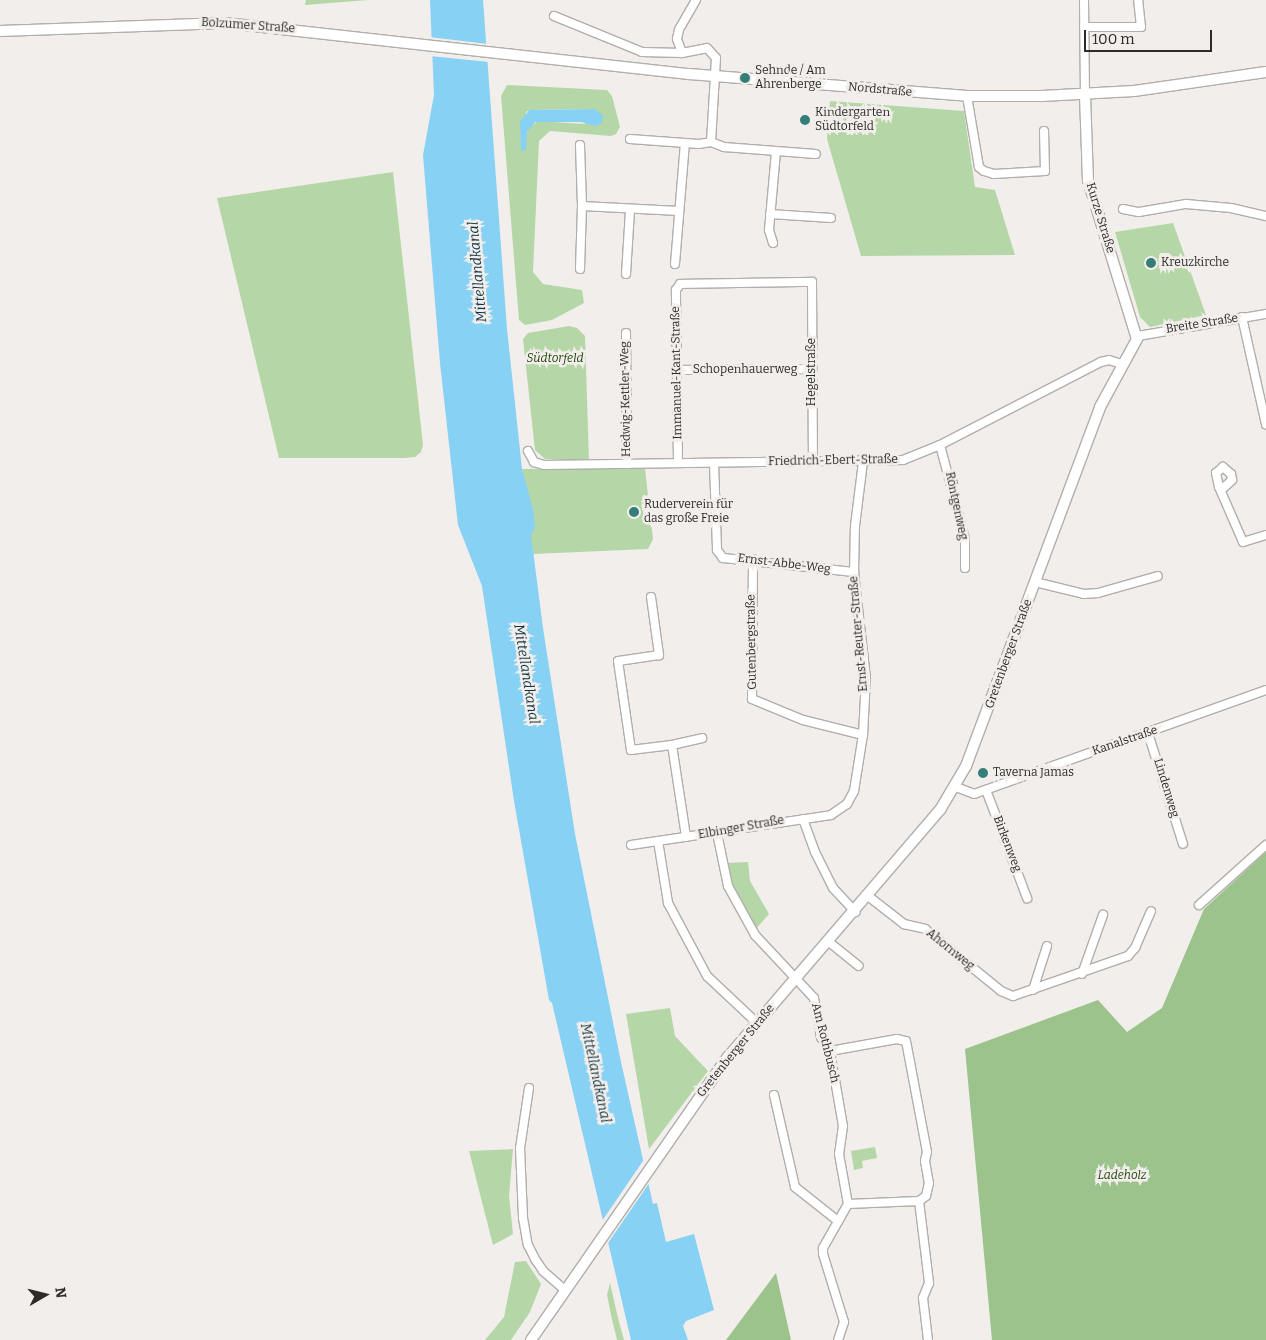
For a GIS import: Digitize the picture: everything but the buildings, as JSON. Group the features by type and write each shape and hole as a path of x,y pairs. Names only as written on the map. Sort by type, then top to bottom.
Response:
{"main road":[{"name":"Bolzumer Straße","path":"0,31 226,23 495,53"},
{"name":"Nordstraße","path":"495,53 716,76 967,96 1085,95 1186,86 1266,72"},
{"name":"Kurze Straße","path":"1085,95 1088,181 1138,336"},
{"name":"Gretenberger Straße","path":"566,1290 702,1092 756,1022 855,912 956,787 977,740 1100,407 1121,364 1138,336"},
{"path":"531,1340 566,1290"}],"street":[{"path":"682,53 677,34 696,0"},
{"path":"1084,0 1085,95"},
{"path":"1084,27 1140,27 1138,0"},
{"path":"554,16 642,52 682,53 711,50 716,58 711,142"},
{"path":"967,96 980,167 984,171 994,174 1046,171 1044,131"},
{"path":"630,139 685,143 711,142 724,147 816,154"},
{"path":"675,264 685,143"},
{"path":"580,145 582,206 580,269"},
{"path":"773,243 770,214 776,151"},
{"path":"1123,209 1136,212 1186,204 1231,208 1266,216"},
{"path":"582,206 630,210 679,211"},
{"path":"626,274 630,210"},
{"path":"770,214 831,218"},
{"name":"Hegelstraße","path":"680,284 812,282 813,462"},
{"name":"Immanuel-Kant-Straße","path":"678,462 676,290 680,284"},
{"name":"Breite Straße","path":"1138,336 1266,314"},
{"path":"1242,318 1266,424"},
{"name":"Hedwig-Kettler-Weg","path":"626,333 627,464"},
{"name":"Friedrich-Ebert-Straße","path":"528,451 530,458 538,464 864,462 903,460 940,445 1101,362 1109,360 1121,364"},
{"name":"Schopenhauerweg","path":"677,370 812,369"},
{"name":"Röntgenweg","path":"940,445 965,539 965,568"},
{"name":"Ernst-Reuter-Straße","path":"848,804 854,791 863,735 866,678 854,572 855,526 864,462"},
{"name":"Ernst-Abbe-Weg","path":"714,463 717,550 724,558 753,559 854,572"},
{"path":"1221,490 1243,542 1266,535"},
{"name":"Gutenbergstraße","path":"753,559 752,699 803,720 863,735"},
{"path":"1035,582 1084,594 1098,593 1158,576"},
{"path":"651,597 660,655 618,661 631,750 672,745 702,738"},
{"name":"Kanalstraße","path":"956,787 974,794 1266,690"},
{"name":"Lindenweg","path":"1148,733 1183,844"},
{"path":"672,745 686,837"},
{"name":"Birkenweg","path":"986,790 1027,898"},
{"name":"Elbinger Straße","path":"631,844 831,815 848,804"},
{"path":"803,819 815,852 833,888 855,912"},
{"name":"Am Rothbusch","path":"717,833 728,886 755,935 814,998 821,1037 830,1051 843,1126 839,1154 848,1204"},
{"path":"658,841 668,903 703,968 756,1022"},
{"path":"1199,905 1266,846"},
{"name":"Ahornweg","path":"868,896 904,924 918,926 932,934 1001,991 1013,996 1082,974 1128,956 1135,948 1151,911"},
{"path":"1082,974 1103,915"},
{"path":"829,942 859,966"},
{"path":"1033,990 1047,946"},
{"path":"830,1051 897,1039 906,1041 927,1152 925,1161 928,1184 926,1196 919,1201 848,1204 823,1254 844,1322 838,1340"},
{"path":"529,1088 520,1148 525,1227 535,1259 544,1271 566,1290"},
{"path":"774,1095 796,1187 838,1222"},
{"path":"919,1201 929,1283 923,1298 928,1340"}],"green space":[{"path":"306,0 368,0 305,5"},
{"path":"507,85 607,90 612,96 620,127 616,134 611,136 550,131 539,141 533,272 543,284 582,290 584,303 552,320 525,325 519,320 501,96","holes":["591,109 585,124 538,121 529,127 526,136 526,112 529,110"]},
{"path":"830,101 964,111 975,187 995,190 1015,255 861,256 827,139"},
{"path":"393,172 423,445 421,452 415,457 405,458 279,458 217,198"},
{"path":"1173,223 1206,315 1150,327 1140,317 1115,232"},
{"name":"Südtorfeld","path":"569,326 577,328 585,336 589,461 545,459 535,450 523,339 528,333"},
{"path":"522,469 645,469 653,539 648,549 533,554"},
{"name":"Ladeholz","path":"1266,852 1266,1340 992,1340 965,1049 1098,1000 1127,1032 1162,1008 1204,909"},
{"path":"748,862 750,881 769,914 755,930 730,884 726,863"},
{"path":"670,1008 675,1036 708,1071 649,1149 626,1014"},
{"path":"875,1147 877,1158 862,1161 863,1168 854,1170 851,1151"},
{"path":"513,1149 509,1196 513,1234 493,1245 469,1151"},
{"path":"526,1261 541,1284 530,1312 511,1340 485,1340 504,1317 515,1262"},
{"path":"776,1273 791,1340 726,1340"},
{"path":"610,1283 624,1340 617,1340 607,1295"}],"water":[{"name":"Mittellandkanal","path":"430,0 483,0 507,329 522,469 533,509 535,528 531,535 543,628 575,834 621,1062 653,1204 657,1203 666,1242 694,1234 714,1310 686,1321 683,1326 688,1340 631,1340 552,1003 549,1000 514,801 482,586 458,525 440,363 423,155 434,95"},
{"path":"595,109 603,116 602,123 595,126 581,122 535,122 527,132 526,150 521,151 520,122 529,110"}],"pier":[{"path":"429,37 488,44 489,62 430,56"},
{"path":"645,1158 650,1182 606,1246 600,1224"}],"place":[{"name":"Sehnde / Am Ahrenberge","path":"745,78"},
{"name":"Kindergarten Südtorfeld","path":"805,120"},
{"name":"Kreuzkirche","path":"1151,263"},
{"name":"Ruderverein für das große Freie","path":"634,512"},
{"name":"Taverna Jamas","path":"983,773"}]}
